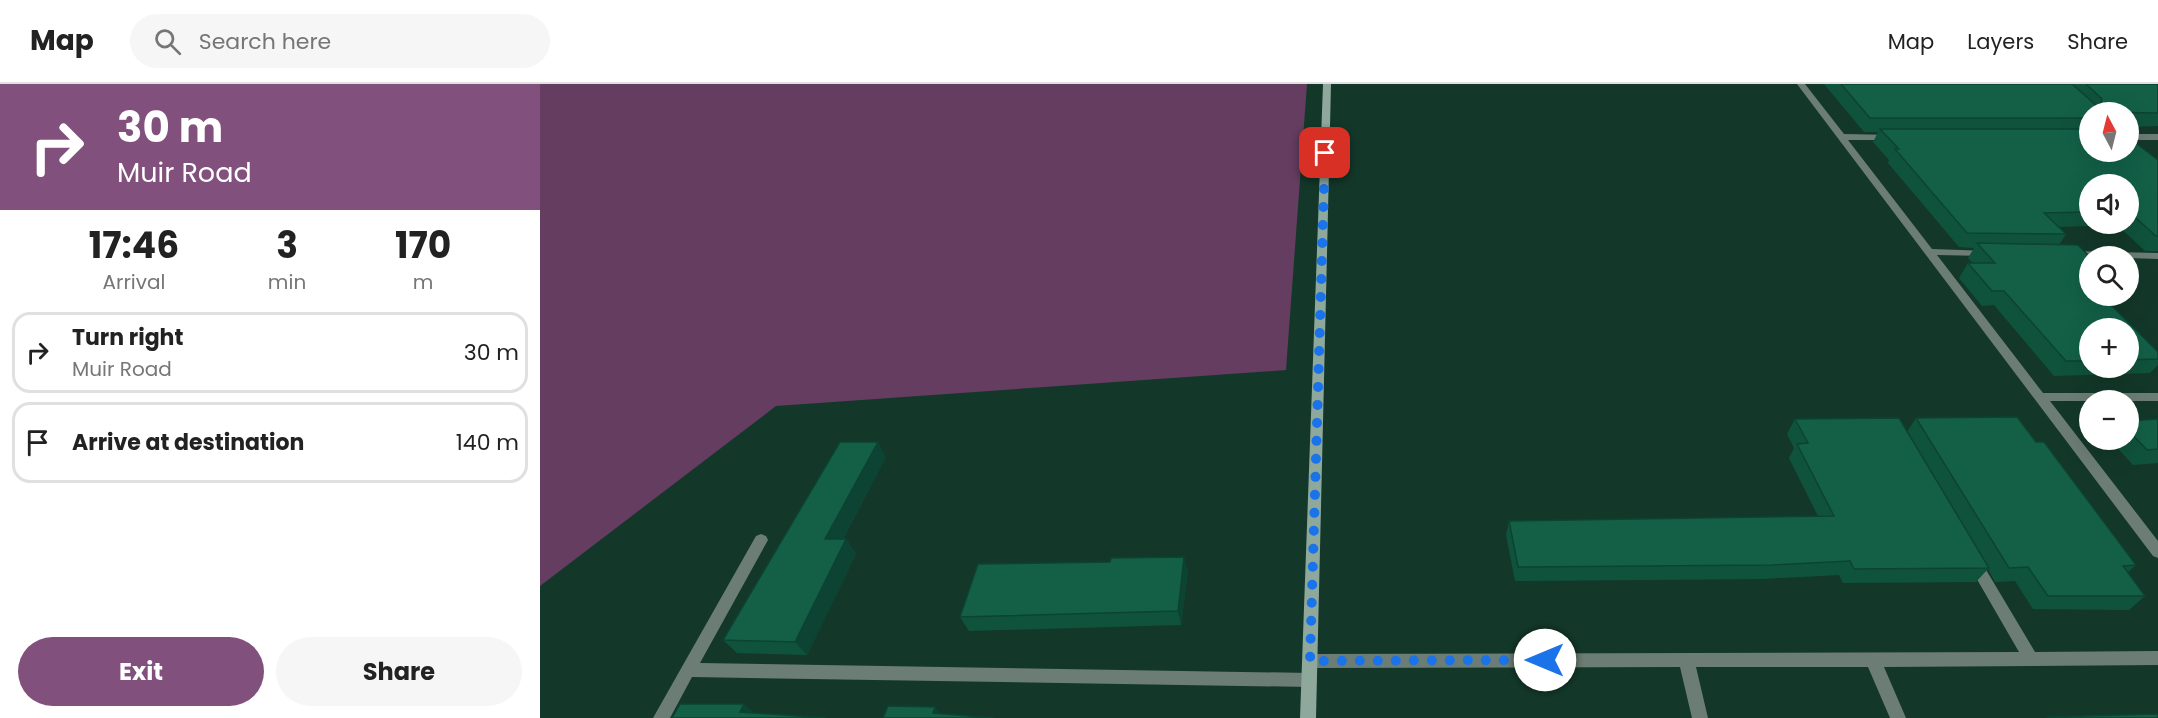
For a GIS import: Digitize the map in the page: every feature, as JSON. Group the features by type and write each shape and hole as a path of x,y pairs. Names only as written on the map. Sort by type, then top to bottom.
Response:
{"main road":[{"path":"1308,718 1327,84"}],"street":[{"path":"1801,84 2158,552"},
{"path":"1841,136 1900,137"},
{"path":"2139,137 2158,137"},
{"path":"1929,252 1998,253"},
{"path":"2066,254 2158,256"},
{"path":"2039,397 2158,397"},
{"path":"661,718 761,540"},
{"path":"1964,546 2031,659"},
{"path":"1310,661 2158,658"},
{"path":"1686,660 1700,718"},
{"path":"1873,660 1898,718"},
{"path":"688,670 1309,680"}],"shaded area":[{"path":"540,84 1307,84 1286,370 776,406 540,586"}],"building":[{"path":"1841,84 2072,84 2092,102 2079,102 2079,118 1870,118"},
{"path":"2086,84 2158,84 2158,113 2139,113 2139,102 2101,102 2102,99"},
{"path":"1880,129 2079,129 2079,162 2139,162 2139,145 2158,160 2158,236 2139,221 2139,174 2079,174 2079,212 2044,213 2066,234 1967,233 1895,149 1899,149"},
{"path":"1977,243 2078,245 2079,306 2112,306 2124,318 2079,318 2079,361 2066,361 2004,291 1992,291 1968,263 1995,263"},
{"path":"2139,333 2158,352 2158,359 2139,360"},
{"path":"2017,417 2036,442 2044,442 2136,565 2123,566 2145,596 2048,596 2028,567 2009,568 1916,418"},
{"path":"1899,418 1989,568 1854,569 1850,561 1772,565 1518,567 1509,521 1834,516 1797,444 1808,443 1795,419"},
{"path":"2158,419 2158,449 2147,450 2139,442 2139,420"},
{"path":"840,442 878,442 825,539 846,539 795,642 723,640"},
{"path":"1184,557 1178,611 960,617 978,564 1110,562 1111,558"},
{"path":"680,704 744,704 740,712 826,718 672,718"},
{"path":"888,706 935,707 933,713 993,718 883,718"},
{"path":"2158,714 2158,718 2047,717"}],"route":[{"path":"1325,153 1310,661 1545,660"}]}
